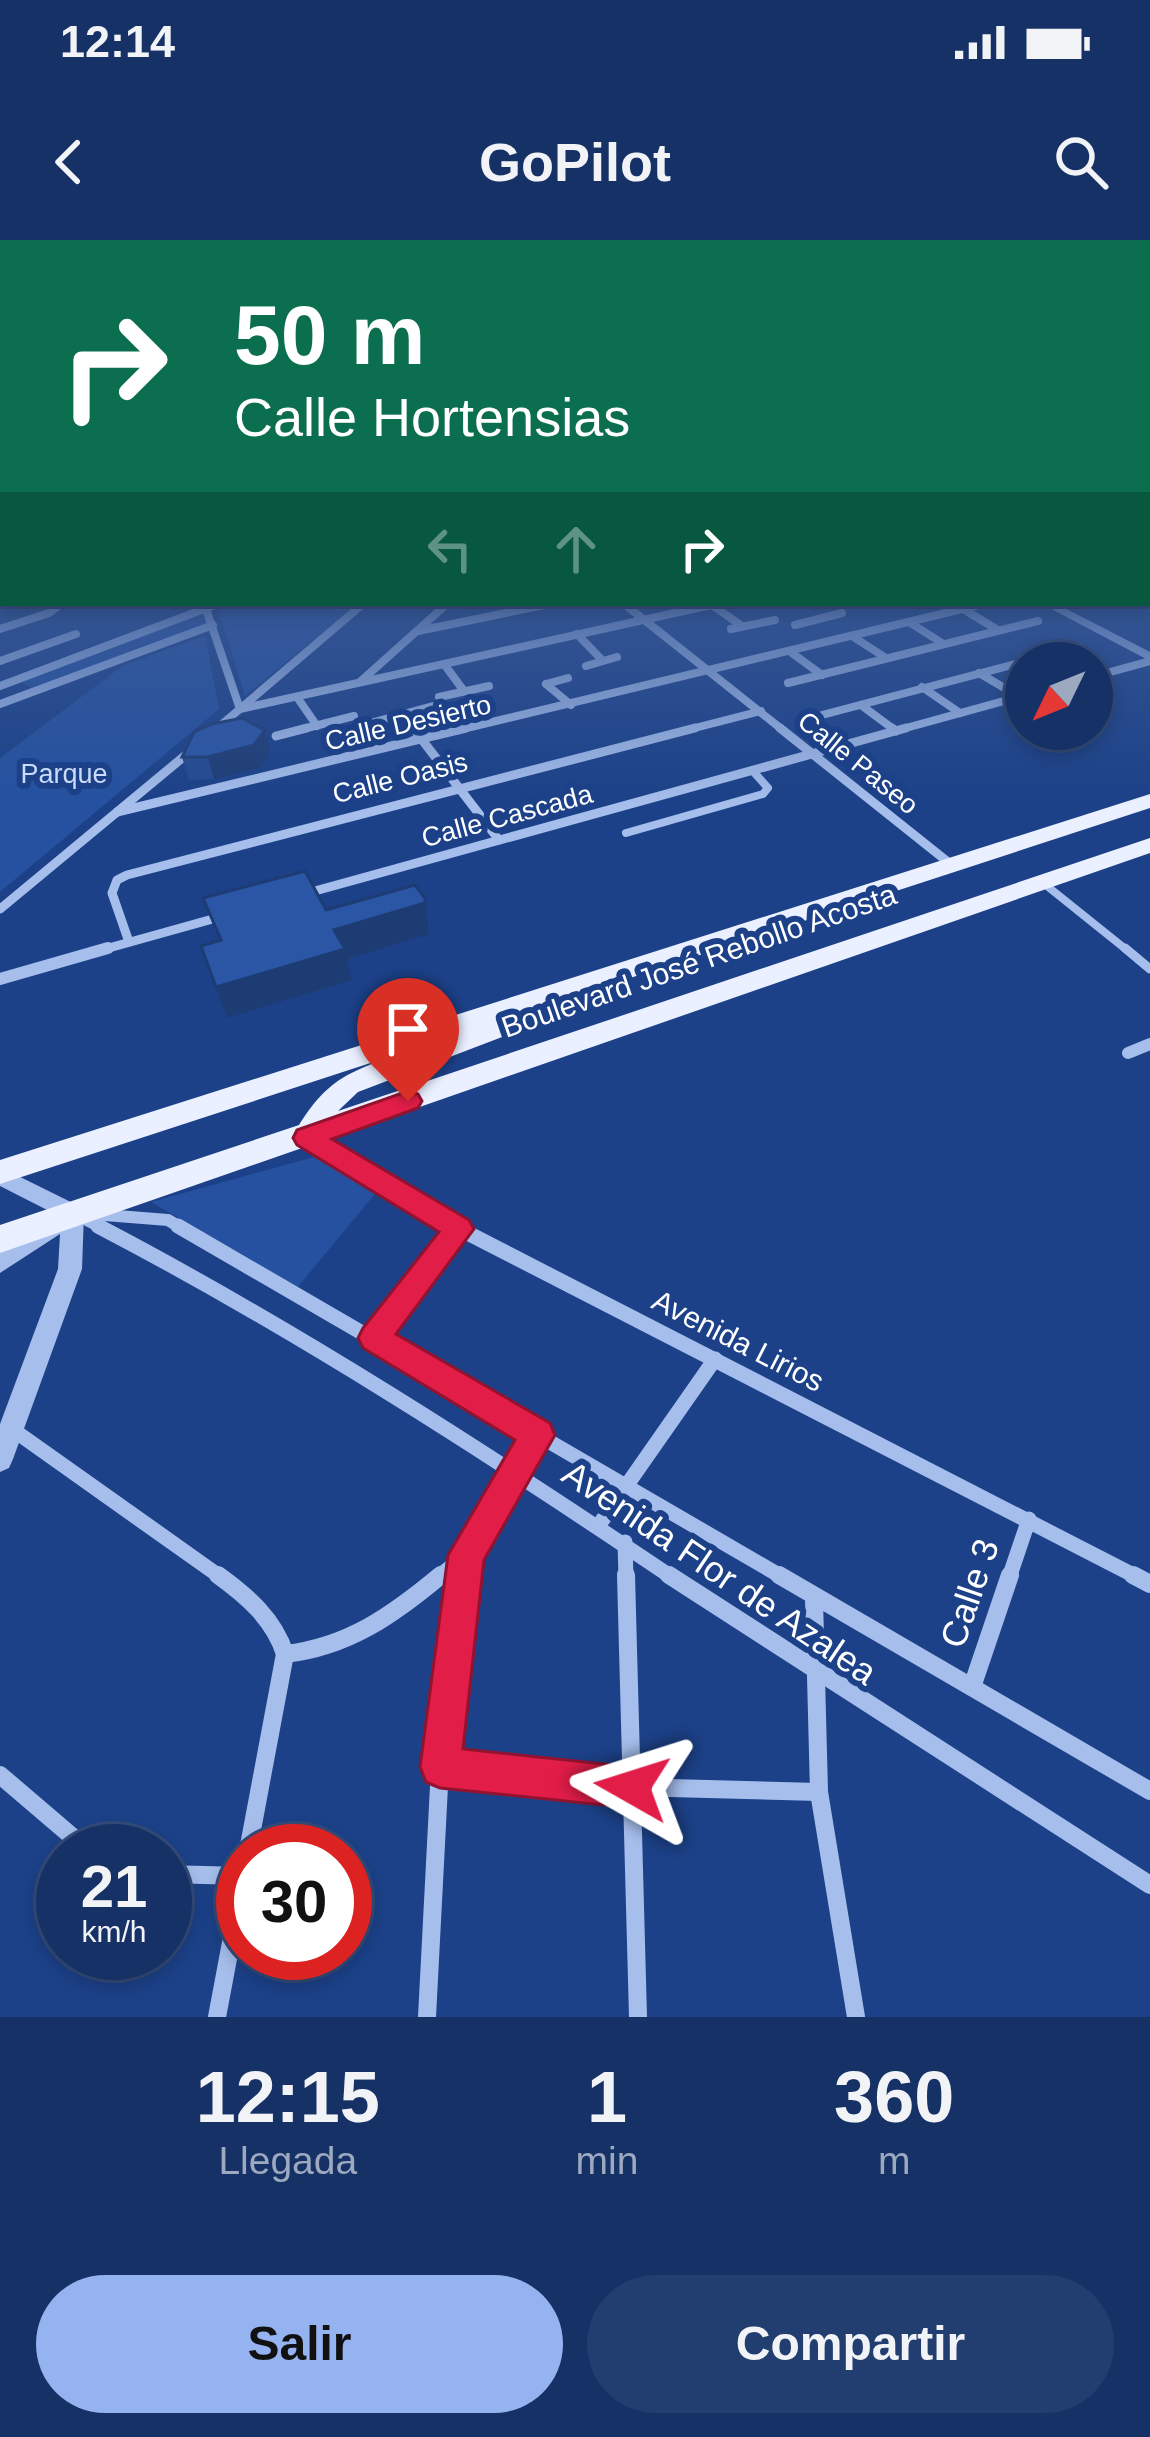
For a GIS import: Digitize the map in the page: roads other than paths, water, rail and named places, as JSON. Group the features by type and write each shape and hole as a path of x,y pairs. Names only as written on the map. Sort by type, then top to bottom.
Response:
{"main road":[{"name":"Boulevard José Rebollo Acosta","path":"0,1174 574,984 1150,801"},
{"name":"Boulevard José Rebollo Acosta","path":"0,1239 306,1138 842,947 1150,845"},
{"path":"842,947 866,927 960,888 963,883 953,866"},
{"path":"306,1138 328,1103 348,1084 509,1025 556,1000 574,984"}],"street":[{"path":"34,692 0,665 64,638"},
{"path":"0,686 126,638"},
{"path":"0,704 178,638"},
{"path":"217,638 240,709"},
{"path":"0,909 323,638"},
{"path":"360,682 410,638"},
{"path":"240,709 560,638"},
{"path":"581,638 602,660"},
{"name":"Calle Paseo","path":"668,638 953,866"},
{"name":"Calle Desierto","path":"117,812 843,638"},
{"path":"853,638 886,658"},
{"path":"934,638 943,644"},
{"path":"788,683 964,638"},
{"path":"1111,638 1150,659"},
{"path":"58,640 83,655"},
{"path":"792,652 822,675"},
{"path":"586,666 617,657"},
{"path":"1113,670 1150,659"},
{"path":"444,664 464,691"},
{"path":"822,716 1005,666"},
{"path":"980,673 1005,686"},
{"path":"568,678 545,684 572,705"},
{"path":"374,722 489,686"},
{"path":"922,687 960,713"},
{"path":"297,697 317,726"},
{"name":"Calle Cascada","path":"291,898 1005,701"},
{"path":"862,705 896,731"},
{"name":"Calle Oasis","path":"129,942 112,893 117,880 127,875 761,711"},
{"path":"276,736 354,716"},
{"path":"403,716 499,841"},
{"path":"0,979 244,910"},
{"path":"1128,1053 1150,1044"},
{"name":"Avenida Lirios","path":"306,1138 459,1229 1150,1584"},
{"path":"0,1174 73,1213"},
{"path":"0,1263 73,1213"},
{"path":"0,1459 70,1269 73,1213"},
{"name":"Avenida Flor de Azalea","path":"73,1213 168,1220 1150,1791"},
{"name":"Avenida Flor de Azalea","path":"73,1213 203,1281 515,1472 817,1675 1150,1885"},
{"path":"374,1338 459,1229"},
{"path":"599,1525 715,1359"},
{"path":"11,1428 244,1594 278,1632 285,1654 253,1824"},
{"path":"285,1654 312,1653 376,1627 466,1555 538,1435"},
{"name":"Calle 3","path":"972,1687 1029,1519"},
{"path":"625,1542 638,2017"},
{"path":"427,2017 440,1767 466,1555"},
{"path":"814,1599 818,1792 856,2017"},
{"path":"440,1767 632,1787 818,1792"},
{"path":"0,1775 57,1824"},
{"path":"217,2017 224,1980"}],"lane":[{"path":"626,833 763,794 768,788 753,771"},
{"path":"1042,882 1150,968"}],"park label":[{"name":"Parque","path":"64,774"}]}
